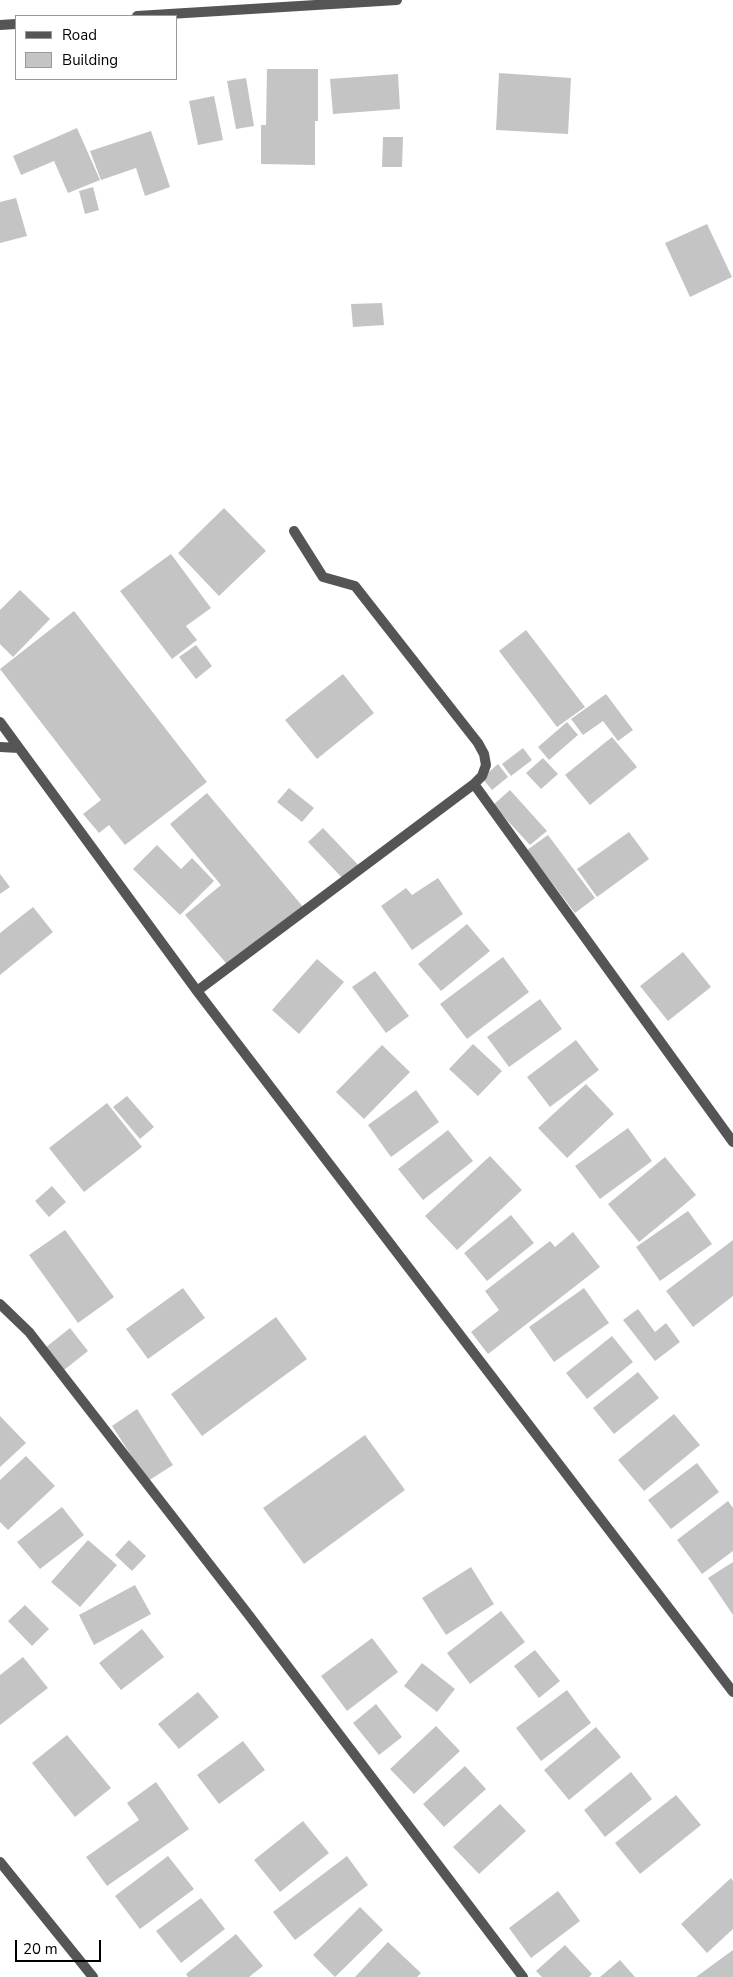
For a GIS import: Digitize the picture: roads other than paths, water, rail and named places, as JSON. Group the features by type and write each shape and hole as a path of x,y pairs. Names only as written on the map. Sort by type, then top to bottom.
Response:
{"street":[{"path":"153,15 397,0"},
{"path":"0,25 15,24"},
{"path":"198,991 474,784 482,776 486,765 484,754 478,744 355,586 323,577 294,531"},
{"path":"0,722 198,991 733,1692"},
{"path":"0,746 18,748"},
{"path":"474,784 733,1142"},
{"path":"0,1304 35,1340 248,1614 523,1977"},
{"path":"0,1862 93,1977"}]}
